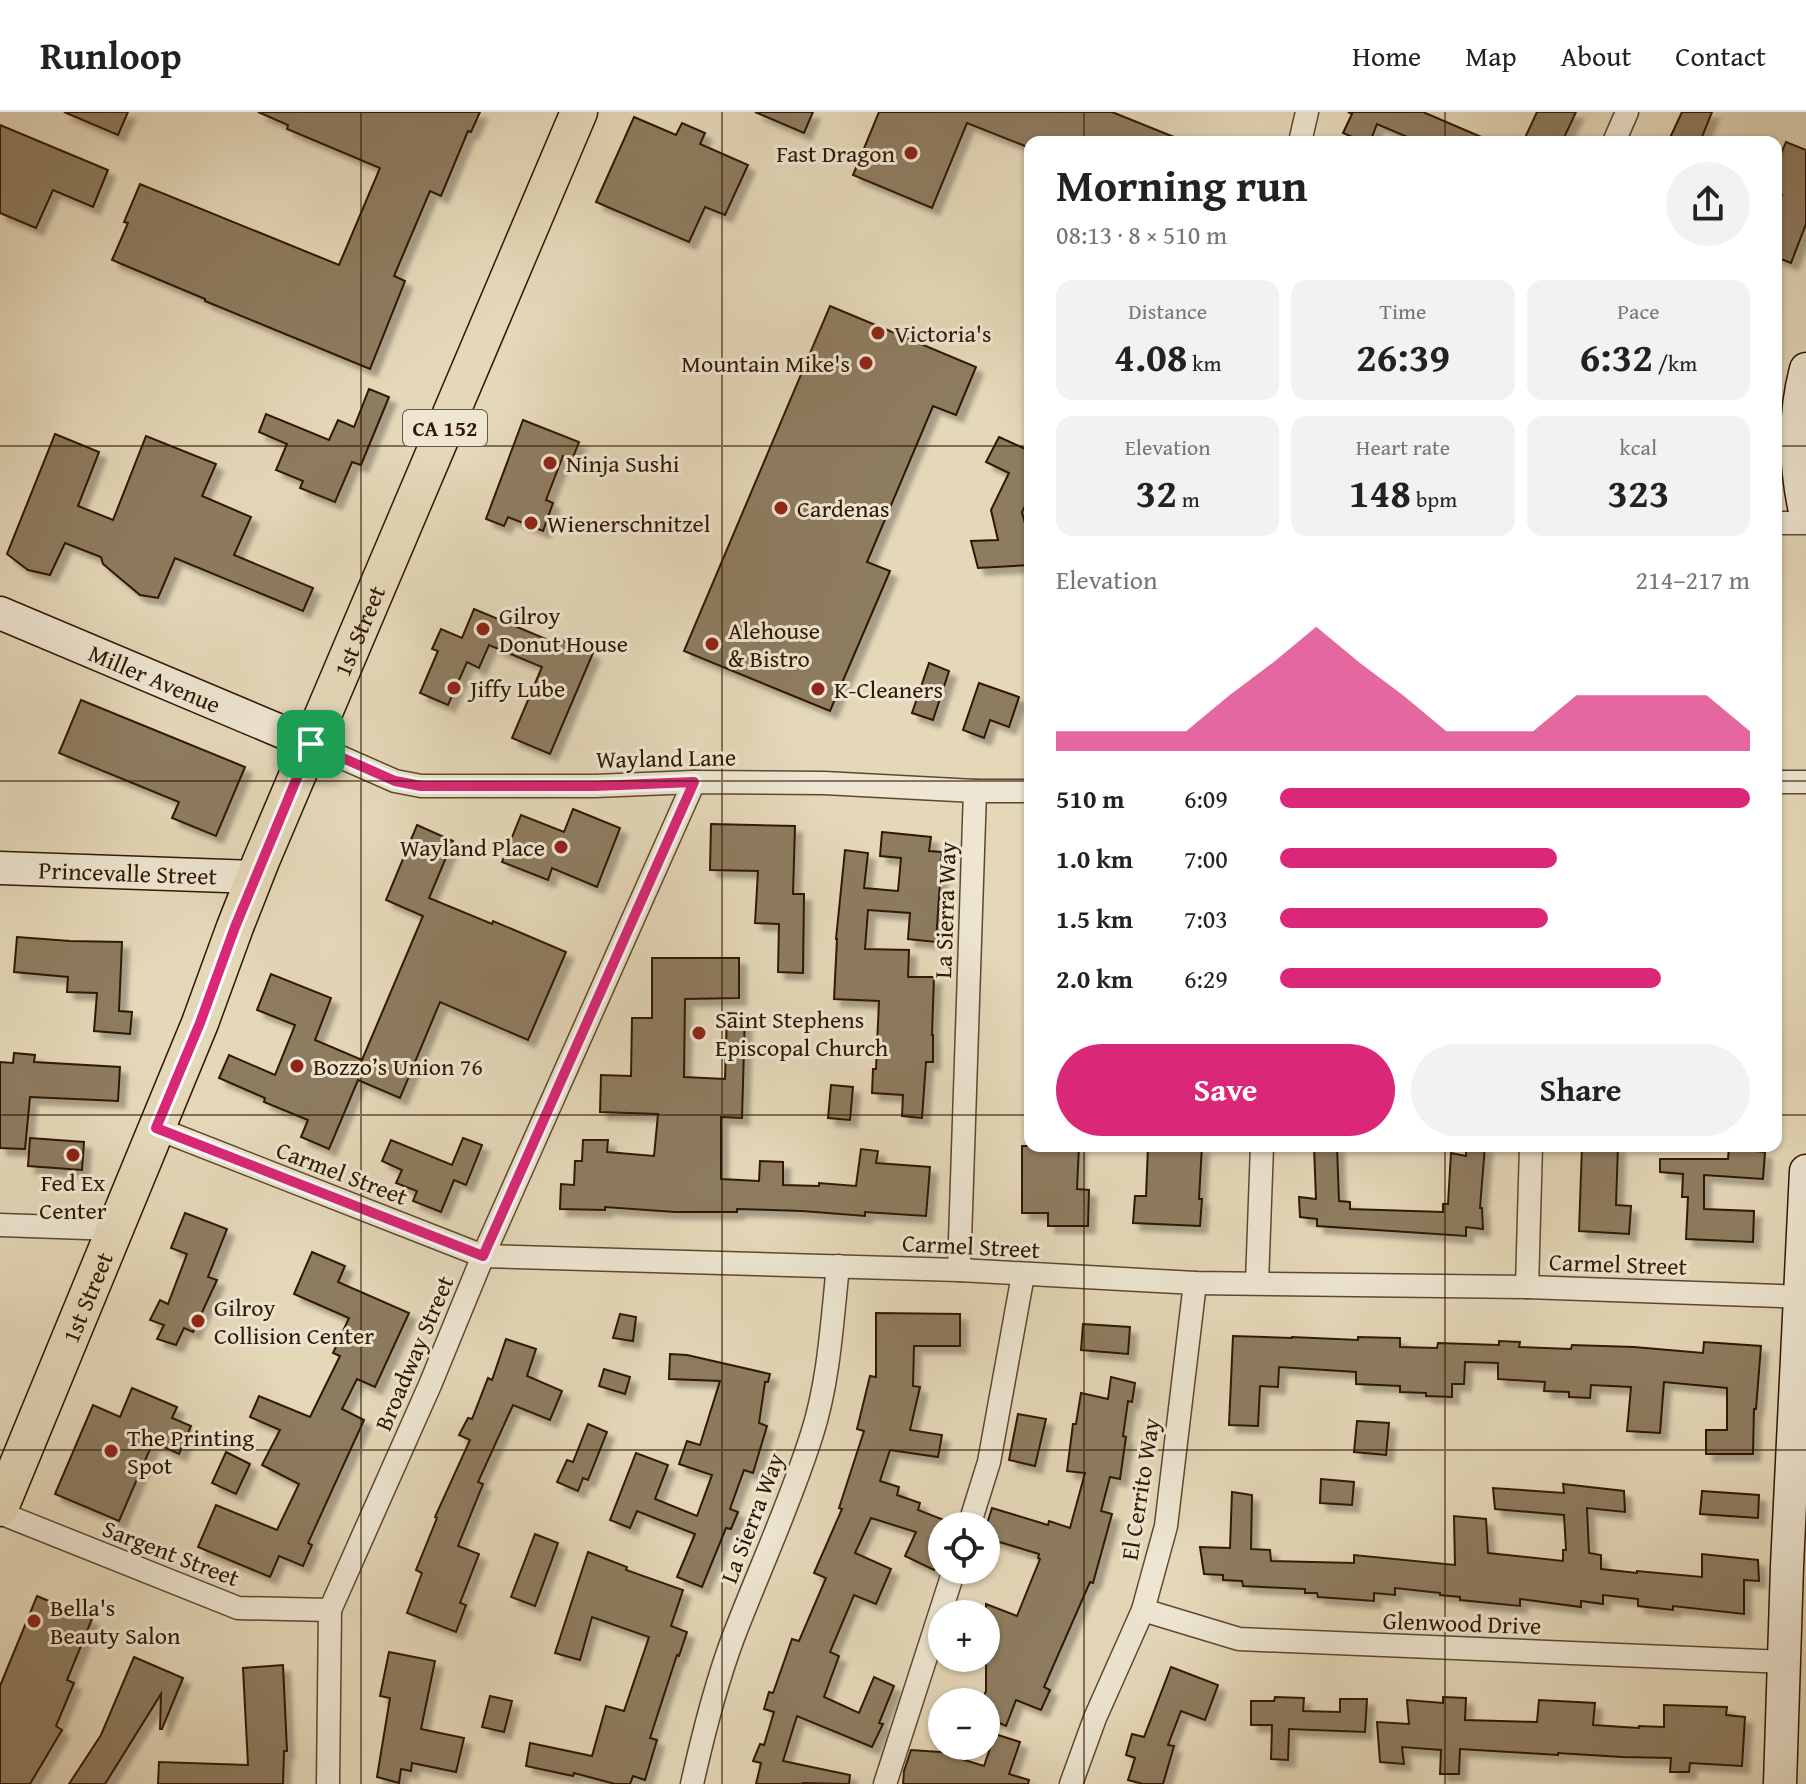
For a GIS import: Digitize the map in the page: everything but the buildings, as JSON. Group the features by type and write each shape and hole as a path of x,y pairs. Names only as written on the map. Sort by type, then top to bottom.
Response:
{"main road":[{"name":"1st Street","path":"0,1511 200,1023 255,877 579,112"},
{"path":"1806,369 1800,391 1796,434 1797,464 1806,516"},
{"name":"Miller Avenue","path":"0,613 311,744"},
{"name":"Princevalle Street","path":"0,868 255,877"},
{"path":"1780,1784 1784,1662 1796,1566 1806,1171"}],"street":[{"path":"1301,136 1307,112"},
{"path":"1617,136 1627,112"},
{"path":"1782,523 1806,523"},
{"name":"Wayland Lane","path":"311,744 395,781 421,786 824,783 1024,791"},
{"name":"Broadway Street","path":"328,1784 330,1610 430,1385 483,1256 694,782"},
{"path":"1782,782 1806,782"},
{"name":"La Sierra Way","path":"959,1270 975,791"},
{"name":"Carmel Street","path":"156,1128 483,1256 959,1270 1195,1283 1527,1287 1803,1297"},
{"path":"1257,1283 1262,1152"},
{"path":"1527,1287 1531,1152"},
{"path":"0,1225 115,1229"},
{"name":"La Sierra Way","path":"692,1784 706,1722 733,1639 792,1494 813,1431 827,1366 838,1266"},
{"path":"973,1512 989,1462 1023,1275"},
{"name":"El Cerrito Way","path":"1071,1784 1095,1718 1143,1610 1166,1526 1195,1283"},
{"name":"Sargent Street","path":"0,1511 238,1608 330,1610"},
{"path":"885,1784 949,1584"},
{"name":"Glenwood Drive","path":"1143,1610 1239,1639 1784,1662"}],"place":[{"name":"Fast Dragon","path":"911,153"},
{"name":"Victoria's","path":"878,333"},
{"name":"Mountain Mike's","path":"866,363"},
{"name":"Ninja Sushi","path":"550,463"},
{"name":"Cardenas","path":"781,508"},
{"name":"Wienerschnitzel","path":"531,523"},
{"name":"Gilroy Donut House","path":"483,629"},
{"name":"Alehouse & Bistro","path":"712,644"},
{"name":"Jiffy Lube","path":"454,688"},
{"name":"K-Cleaners","path":"818,689"},
{"name":"Wayland Place","path":"561,847"},
{"name":"Saint Stephens Episcopal Church","path":"699,1033"},
{"name":"Bozzo’s Union 76","path":"297,1066"},
{"name":"Fed Ex Center","path":"73,1155"},
{"name":"Gilroy Collision Center","path":"198,1321"},
{"name":"The Printing Spot","path":"111,1451"},
{"name":"Bella's Beauty Salon","path":"34,1621"}],"route":[{"path":"311,744 395,781 421,786 595,786 694,782 483,1256 156,1128 200,1023 261,861 311,744"}]}
